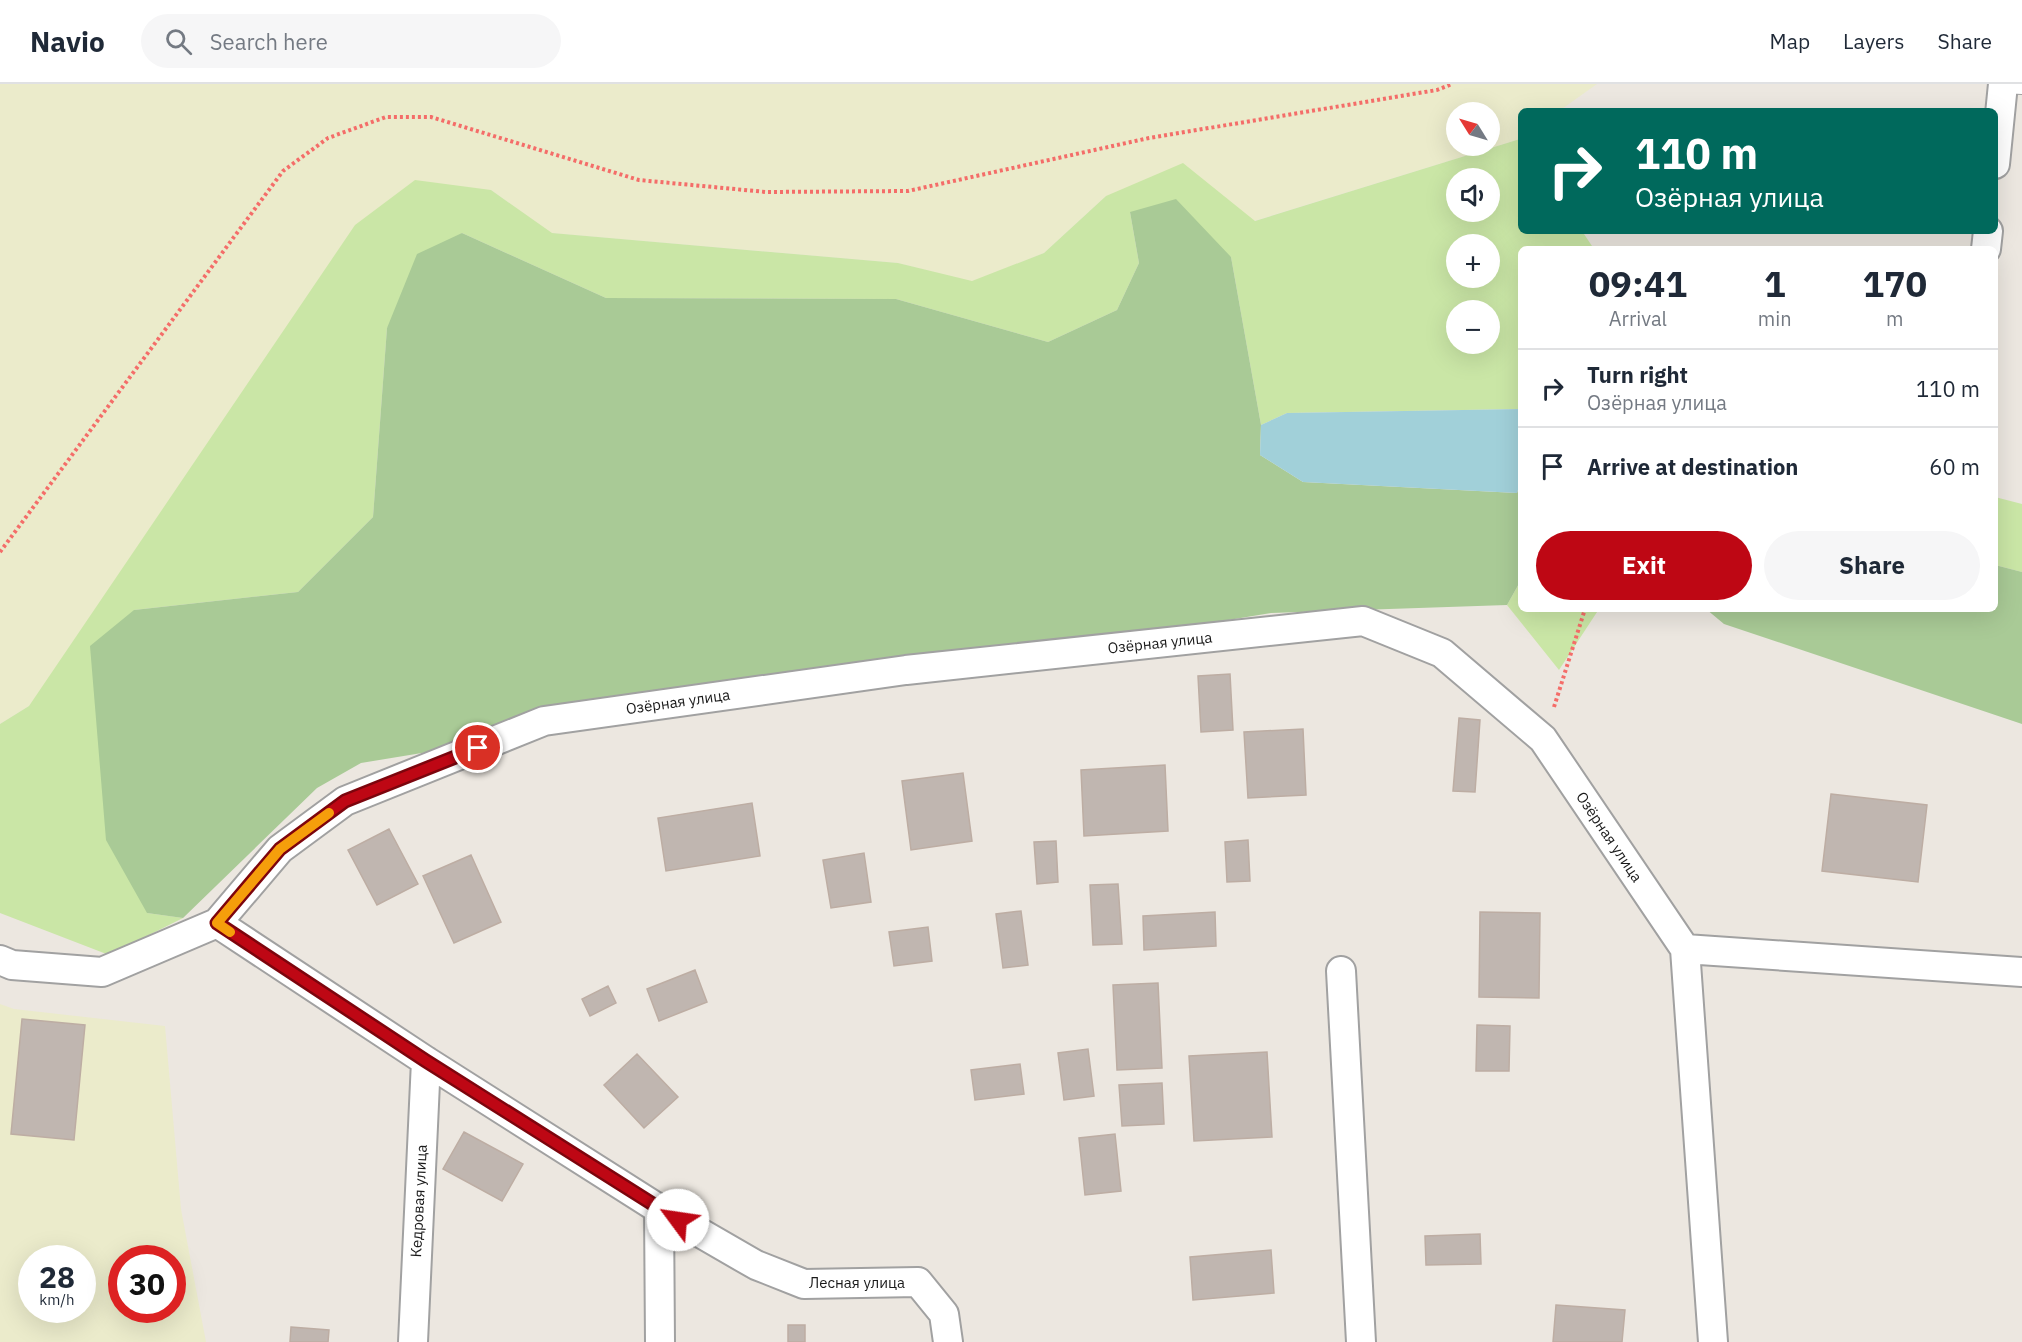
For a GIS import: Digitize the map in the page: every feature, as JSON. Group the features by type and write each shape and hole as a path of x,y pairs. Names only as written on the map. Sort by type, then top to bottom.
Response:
{"street":[{"path":"1998,148 2010,86"},
{"name":"Озёрная улица","path":"217,923 280,849 345,801 544,721 906,670 1362,621 1442,653 1544,739 1685,950"},
{"path":"0,960 12,965 102,972 217,923"},
{"name":"Лесная улица","path":"217,923 426,1061 659,1209 756,1265 804,1284 918,1282 944,1314 948,1342"},
{"path":"1713,1342 1685,950 2022,972"},
{"path":"1341,971 1360,1342"},
{"name":"Кедровая улица","path":"413,1342 426,1061"},
{"path":"659,1209 660,1342"}],"path":[{"path":"0,552 283,171 328,138 386,117 431,117 639,180 766,192 908,191 1149,138 1437,90 1452,84"},
{"path":"1544,739 1584,612"}],"green space":[{"path":"0,84 1597,84 1563,108 1518,108 1518,140 1500,145 1500,102 1446,102 1446,156 1465,156 1254,221 1106,196 1044,253 972,282 898,263 551,233 491,190 29,706 0,724"},
{"path":"1518,140 1518,234 1584,234 1592,246 1518,246 1518,409 1287,413 1261,425 1231,257 1130,212 1139,263 1117,310 1048,342 896,299 606,298 462,233 387,328 373,517 298,592 134,610 147,913 183,918 109,955 0,913 0,724 29,706 355,225 415,180 491,190 552,233 898,263 972,281 1044,253 1106,196 1183,163 1255,221 1465,156 1500,156 1500,145"},
{"path":"1176,199 1231,257 1261,425 1260,455 1303,482 1517,493 1518,490 1518,585 1507,605 1271,613 361,763 317,788 183,918 147,913 106,840 90,646 134,610 298,592 373,517 387,328 417,254 462,233 606,298 896,299 1048,342 1117,310 1139,263 1130,212"},
{"path":"1998,498 2022,504 2022,572 1998,566"},
{"path":"1998,566 2022,572 2022,724 1724,624 1710,612 1998,612"},
{"path":"1518,585 1518,612 1597,612 1559,670 1507,605"},
{"path":"0,1004 14,1009 165,1026 181,1209 206,1342 0,1342"}],"water":[{"path":"1518,409 1517,493 1303,482 1260,455 1261,425 1287,413"}],"building":[{"path":"1230,674 1233,730 1201,732 1198,676"},
{"path":"1459,718 1480,720 1475,792 1453,791"},
{"path":"1303,729 1306,795 1248,798 1244,732"},
{"path":"1165,765 1168,831 1084,836 1081,770"},
{"path":"963,773 972,841 911,850 902,781"},
{"path":"1831,794 1927,805 1918,882 1822,871"},
{"path":"752,803 760,856 666,871 658,818"},
{"path":"389,829 418,884 377,905 348,850"},
{"path":"1248,840 1250,881 1227,882 1225,842"},
{"path":"1056,841 1058,882 1037,884 1034,842"},
{"path":"864,853 871,902 831,908 823,860"},
{"path":"471,855 501,922 454,943 423,876"},
{"path":"1118,884 1122,944 1093,945 1090,885"},
{"path":"1021,911 1028,965 1003,968 996,914"},
{"path":"1215,912 1216,946 1144,950 1143,916"},
{"path":"1480,912 1540,913 1539,998 1479,997"},
{"path":"928,927 932,961 894,966 889,932"},
{"path":"695,970 707,1002 659,1021 647,989"},
{"path":"1158,983 1162,1068 1117,1070 1113,985"},
{"path":"608,986 616,1003 590,1016 582,999"},
{"path":"22,1019 85,1025 74,1140 11,1134"},
{"path":"1477,1025 1510,1026 1509,1071 1476,1071"},
{"path":"1088,1049 1094,1096 1064,1100 1058,1053"},
{"path":"1267,1052 1272,1137 1194,1141 1189,1056"},
{"path":"637,1054 678,1097 644,1128 604,1085"},
{"path":"1020,1064 1024,1094 975,1100 971,1070"},
{"path":"1162,1083 1164,1124 1122,1126 1119,1085"},
{"path":"464,1132 523,1164 502,1201 443,1169"},
{"path":"1115,1134 1121,1191 1085,1195 1079,1138"},
{"path":"1480,1234 1481,1264 1426,1265 1425,1236"},
{"path":"1271,1250 1274,1293 1193,1300 1190,1257"},
{"path":"1556,1305 1625,1310 1622,1342 1553,1342"},
{"path":"788,1325 805,1325 805,1342 788,1342"},
{"path":"291,1327 329,1330 328,1342 290,1342"}],"slow traffic":[{"path":"230,932 217,923 280,849 329,813"}],"route":[{"path":"478,748 345,801 280,849 217,923 426,1061 678,1220"}]}
